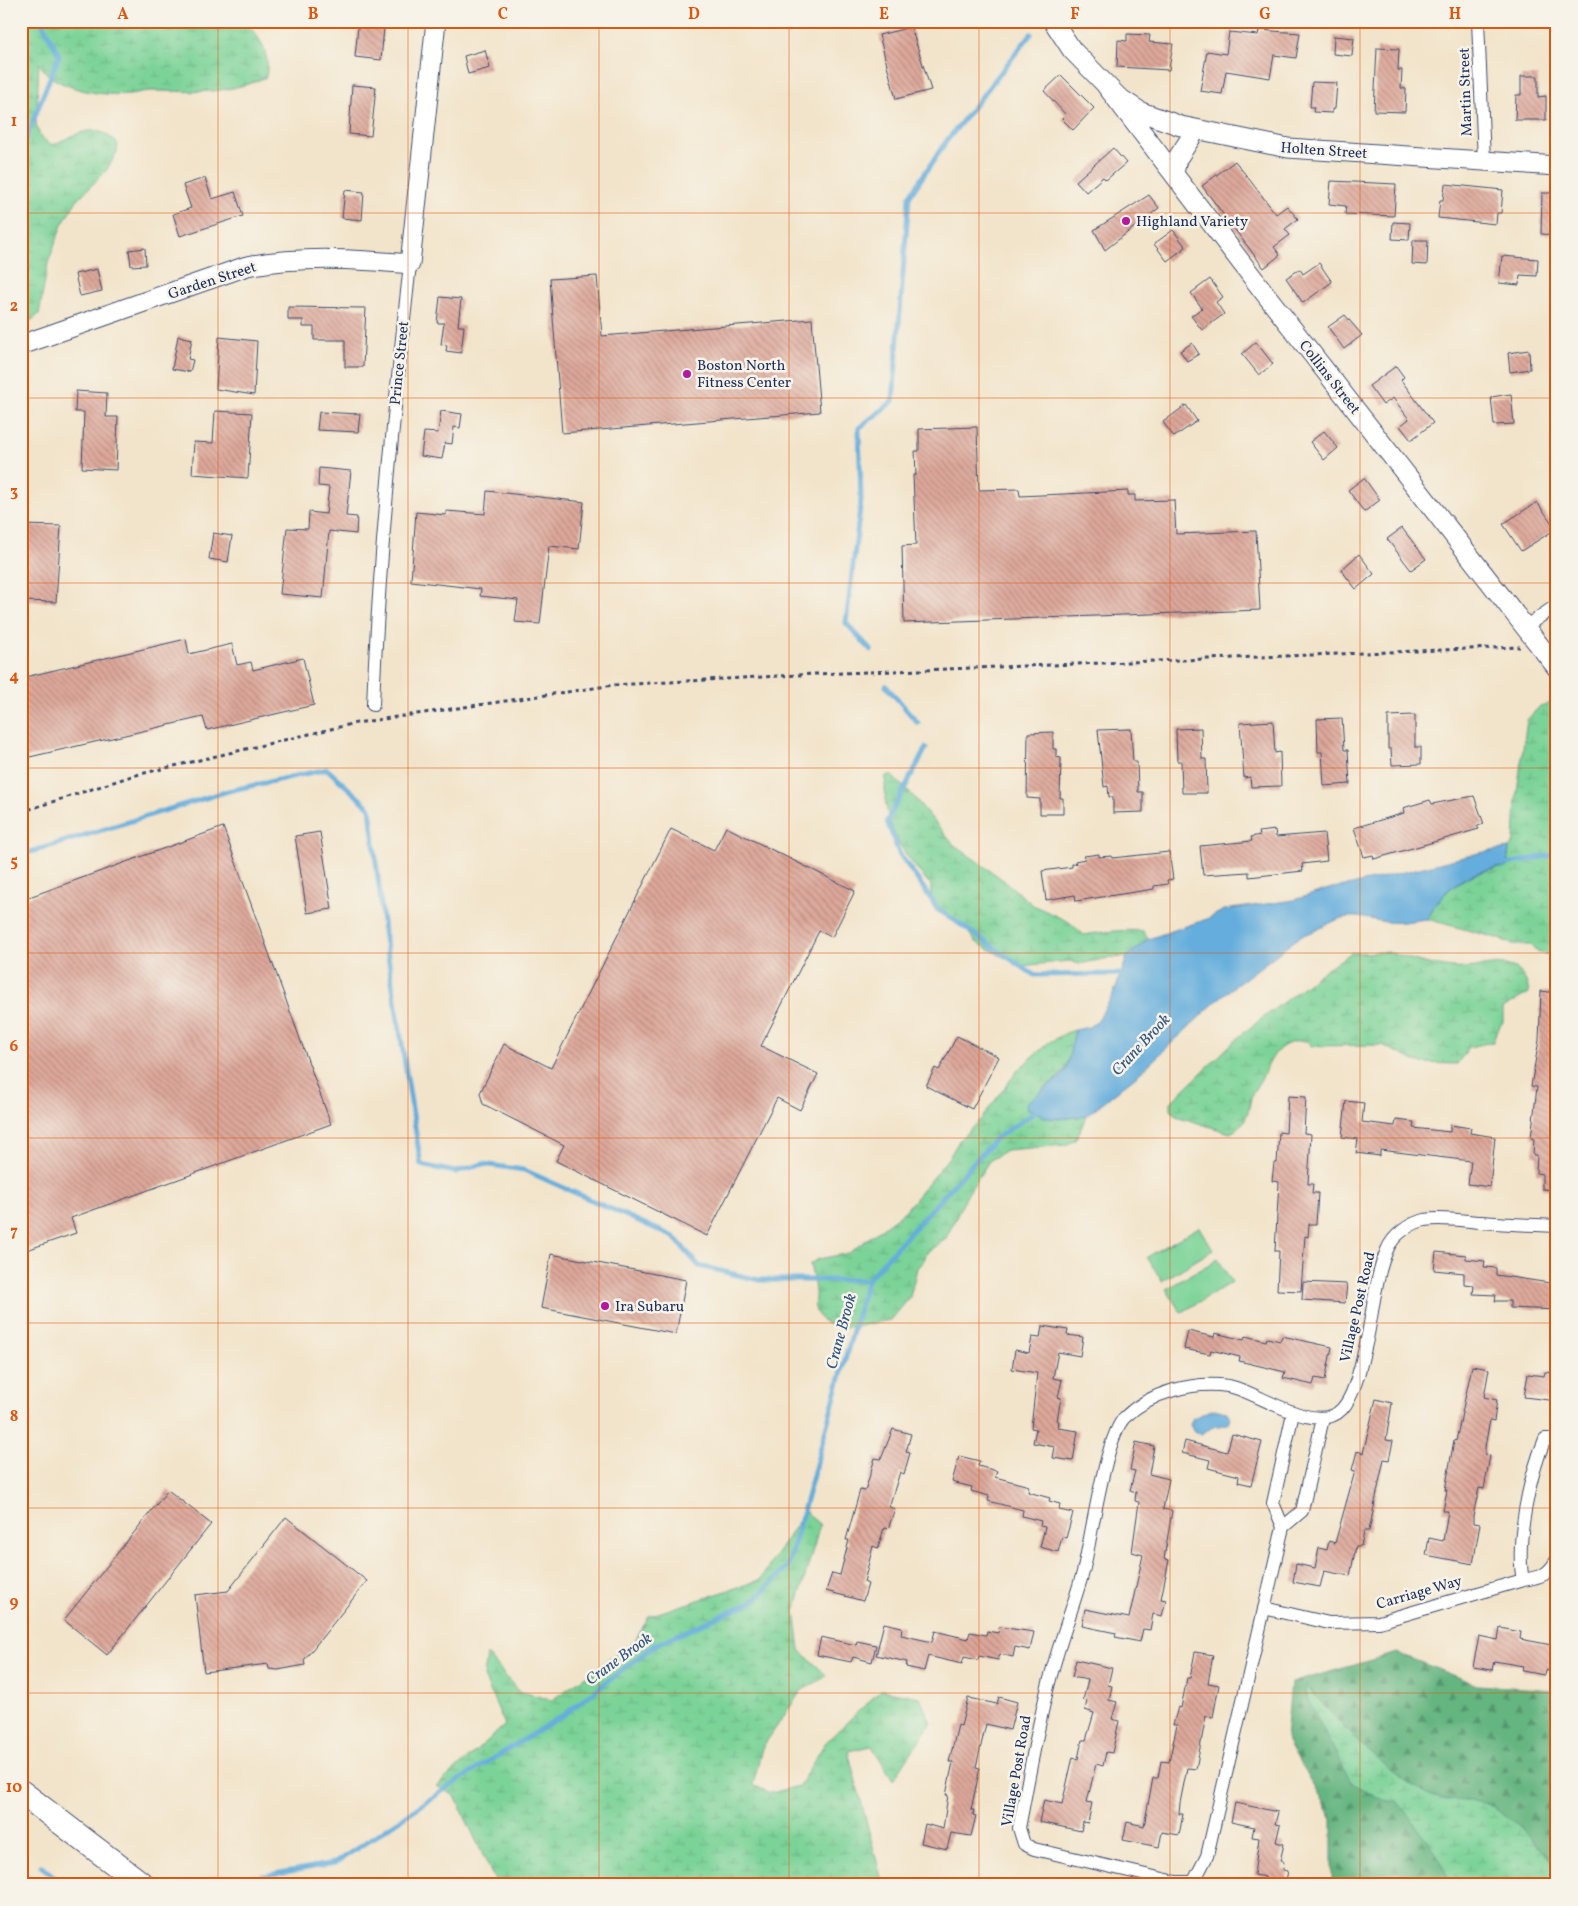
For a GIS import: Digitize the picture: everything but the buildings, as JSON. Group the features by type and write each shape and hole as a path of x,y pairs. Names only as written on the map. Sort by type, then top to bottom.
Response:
{"highway":[{"path":"21,1792 143,1885"}],"main road":[{"name":"Prince Street","path":"410,264 436,21"},
{"path":"1053,21 1072,50 1105,84"},
{"name":"Holten Street","path":"1105,84 1128,104 1141,112 1196,130 1288,148 1557,166"},
{"name":"Collins Street","path":"1105,84 1557,668"},
{"path":"1174,174 1177,159 1196,130"},
{"name":"Garden Street","path":"21,345 247,266 305,259 360,259 410,264"}],"street":[{"name":"Martin Street","path":"1478,21 1484,161"},
{"name":"Prince Street","path":"374,705 377,625 396,394 410,264"},
{"path":"1525,627 1557,605"},
{"name":"Village Post Road","path":"1283,1527 1211,1840 1201,1870 1195,1879 1191,1882 1176,1882 1034,1849 1024,1844 1019,1828 1049,1680 1082,1574 1099,1491 1117,1428 1124,1418 1146,1402 1186,1387 1229,1386 1294,1413 1324,1418 1337,1414 1344,1408 1350,1396 1373,1319 1379,1273 1388,1247 1399,1233 1414,1223 1442,1219 1557,1226"},
{"path":"1294,1413 1273,1503 1283,1527 1302,1511 1324,1418"},
{"path":"1523,1580 1520,1564 1523,1532 1536,1460 1545,1439 1557,1439"},
{"name":"Carriage Way","path":"1264,1608 1330,1623 1379,1622 1539,1577 1550,1572 1557,1559"}],"path":[{"path":"21,812 132,776 356,723 614,686 816,674 1521,647 1541,648"}],"green space":[{"path":"21,21 243,21 263,46 267,69 266,77 251,83 222,90 195,92 150,91 119,94 88,92 68,86 45,72 39,63 36,123 39,134 43,139 53,145 86,131 94,131 102,132 118,144 117,152 106,171 77,200 62,225 48,263 39,314 32,320 21,323"},
{"path":"1557,701 1557,957 1537,952 1531,945 1514,945 1500,939 1427,919 1441,898 1460,882 1481,872 1507,867 1509,848 1514,842 1516,799 1527,720 1540,706"},
{"path":"891,775 914,797 953,844 1002,879 1033,905 1069,922 1084,935 1136,930 1143,931 1148,939 1127,957 1109,958 1079,964 1070,961 1020,966 976,942 963,926 936,911 931,903 931,885 902,849 895,836 886,808 886,776"},
{"path":"1389,952 1428,964 1453,968 1488,965 1510,966 1525,979 1529,993 1503,1008 1503,1022 1496,1032 1493,1042 1469,1047 1457,1064 1419,1063 1382,1045 1311,1046 1307,1041 1297,1041 1283,1046 1270,1062 1252,1095 1249,1109 1240,1127 1230,1133 1176,1116 1171,1109 1171,1102 1242,1034 1322,972 1351,953"},
{"path":"1075,1030 1068,1064 1060,1076 1043,1088 1058,1119 1086,1116 1075,1140 1066,1145 1006,1150 989,1161 967,1195 945,1240 928,1251 924,1260 917,1268 910,1297 891,1320 861,1326 839,1327 821,1319 815,1308 815,1291 810,1264 819,1259 849,1253 905,1211 950,1156 960,1139 982,1118 1018,1070 1048,1043"},
{"path":"1199,1227 1213,1250 1162,1281 1147,1257"},
{"path":"1218,1259 1232,1282 1181,1313 1166,1289"},
{"path":"805,1511 820,1525 795,1611 800,1650 827,1676 801,1691 762,1748 753,1785 771,1793 799,1786 825,1743 881,1690 920,1697 931,1723 893,1780 872,1746 848,1751 883,1885 497,1885 455,1796 437,1786 505,1725 484,1677 487,1654 518,1691 552,1700 635,1641 649,1616 760,1580"},
{"path":"1397,1653 1477,1685 1557,1690 1557,1885 1332,1885 1332,1819 1286,1738 1291,1683"},
{"path":"1306,1686 1376,1758 1425,1793 1446,1800 1484,1803 1502,1812 1524,1831 1551,1862 1557,1872 1557,1885 1452,1885 1428,1840 1397,1801 1377,1798 1351,1782 1309,1702 1305,1693"}],"water":[{"path":"1509,848 1507,867 1481,871 1459,882 1441,898 1427,919 1392,922 1349,917 1336,920 1302,935 1222,996 1141,1072 1086,1116 1058,1119 1048,1118 1028,1109 1026,1103 1060,1077 1066,1070 1075,1030 1089,1027 1097,1021 1113,995 1127,957 1148,939 1207,919 1224,910 1294,900 1332,888 1352,885 1479,853"},
{"path":"1214,1409 1227,1412 1230,1418 1228,1424 1213,1427 1201,1434 1194,1432 1190,1425 1193,1418"}],"waterway":[{"path":"21,151 59,55 41,21"},
{"path":"871,650 846,623 861,500 859,428 893,401 909,197 945,143 1031,34"},
{"path":"886,686 918,723"},
{"path":"926,748 887,821 899,853 938,909 1034,975 1126,974"},
{"path":"21,855 228,791 327,769 370,808 384,931 421,1165 455,1172 483,1164 524,1170 674,1237 699,1266 759,1280 867,1280"},
{"name":"Crane Brook","path":"1502,865 1557,854"},
{"name":"Crane Brook","path":"214,1885 335,1863 456,1782 565,1714 655,1645 754,1601 788,1566 867,1280 996,1138 1040,1109"},
{"name":"Crane Brook","path":"41,1866 65,1885"}],"place":[{"name":"Highland Variety","path":"1126,221"},
{"name":"Boston North Fitness Center","path":"687,374"},
{"name":"Ira Subaru","path":"605,1306"}]}
